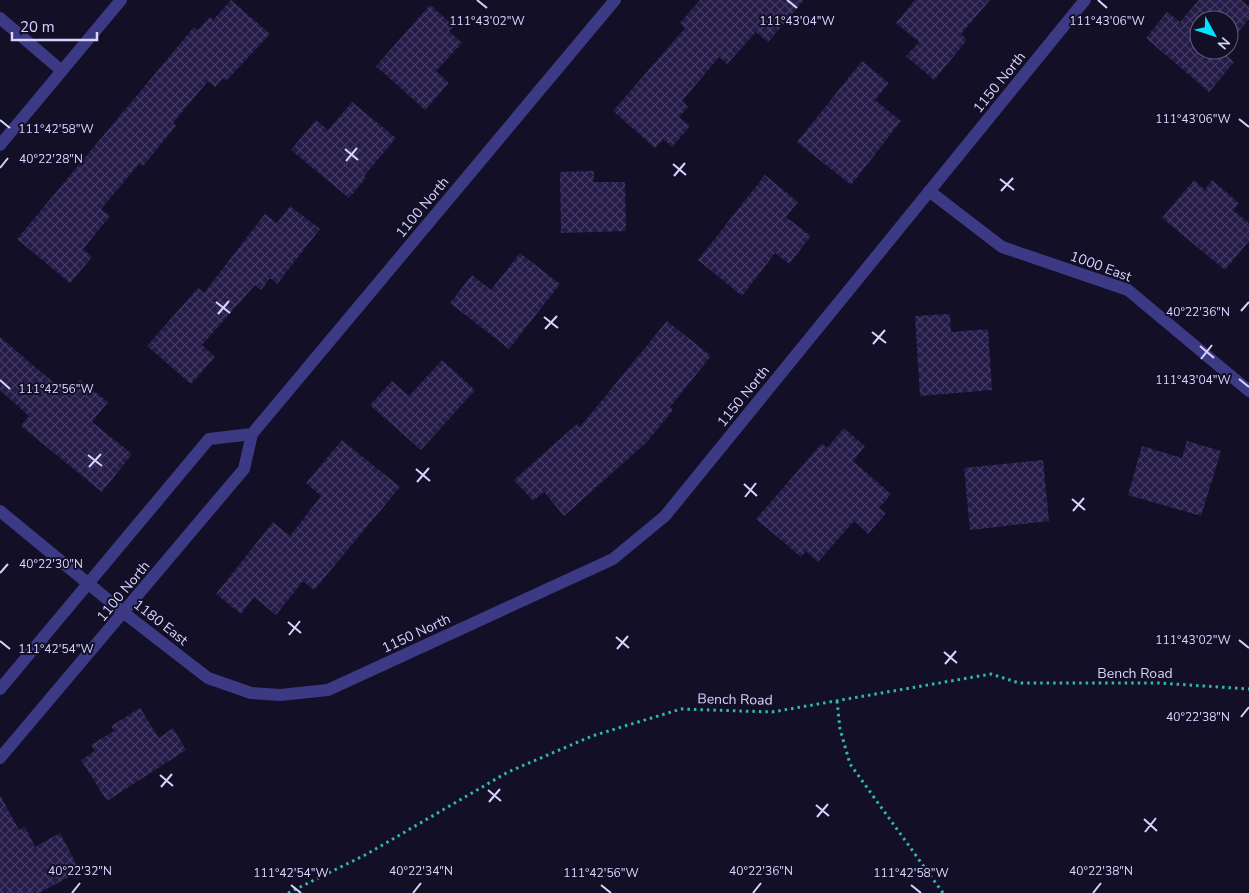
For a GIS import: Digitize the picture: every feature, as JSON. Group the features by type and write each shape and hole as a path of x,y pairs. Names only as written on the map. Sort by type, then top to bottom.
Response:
{"street":[{"path":"0,145 122,0"},
{"name":"1100 North","path":"0,758 244,469 252,434 615,0"},
{"name":"1150 North","path":"328,690 613,560 665,516 1085,0"},
{"path":"0,18 62,71"},
{"name":"1000 East","path":"929,191 1002,247 1128,290 1249,391"},
{"path":"0,689 209,439 252,434"},
{"name":"1180 East","path":"0,510 124,613 208,678 251,694 280,695 328,690"}],"path":[{"name":"Bench Road","path":"288,893 367,854 508,772 592,736 681,709 772,712 991,674 1019,683 1159,683 1249,689"},
{"path":"836,701 840,729 850,764 943,893"},
{"path":"296,893 298,888"}],"building":[{"path":"231,0 270,34 226,81 223,78 215,87 208,81 173,123 176,126 143,166 139,164 101,209 110,216 83,249 92,257 70,283 17,239 194,27 198,30 210,17 213,20"},
{"path":"700,0 804,0 768,42 756,32 727,64 719,57 682,101 688,107 679,117 690,126 672,147 663,139 655,148 613,111 685,28 680,23"},
{"path":"915,0 990,0 961,34 967,40 934,80 906,56 919,42 896,23"},
{"path":"1199,0 1241,0 1249,7 1249,19 1239,31 1239,10 1190,10"},
{"path":"430,5 454,26 449,31 462,43 436,71 449,83 425,110 376,66"},
{"path":"1167,12 1180,22 1189,12 1189,60 1232,60 1234,62 1209,92 1146,38"},
{"path":"862,61 889,83 875,100 901,121 851,185 797,142"},
{"path":"352,102 396,138 364,176 366,178 349,198 291,150 316,120 328,130"},
{"path":"594,171 594,182 625,182 626,231 561,233 560,172"},
{"path":"765,175 798,202 786,217 811,236 789,264 775,253 742,296 698,260"},
{"path":"1194,180 1205,190 1212,180 1239,203 1233,210 1249,223 1249,241 1225,270 1162,218"},
{"path":"290,206 320,229 277,284 270,278 261,290 255,285 202,345 215,357 191,384 147,346 198,288 204,293 265,214 277,223"},
{"path":"520,253 560,284 509,349 450,303 472,275 491,290"},
{"path":"950,314 951,332 988,329 992,390 920,396 915,316"},
{"path":"667,321 711,356 670,407 673,410 647,442 564,516 544,492 533,501 514,480 577,424 580,427"},
{"path":"0,337 68,395 80,380 108,402 92,422 132,454 102,492 21,426 29,416 0,390"},
{"path":"442,360 475,390 421,450 370,405 392,381 409,396"},
{"path":"844,428 865,446 853,461 891,494 879,508 886,513 868,534 854,521 818,562 806,551 801,557 756,519 822,443 827,448"},
{"path":"342,440 400,487 314,590 303,581 276,615 254,597 241,614 216,594 273,522 290,536 321,496 306,483"},
{"path":"1187,441 1221,451 1201,516 1128,495 1142,446 1182,458"},
{"path":"1043,460 1049,521 970,530 964,468"},
{"path":"140,708 159,738 173,728 186,750 107,801 81,760 95,751 91,745 114,731 111,726"},
{"path":"0,795 19,830 25,827 35,847 60,833 80,871 39,893 0,893"}]}
